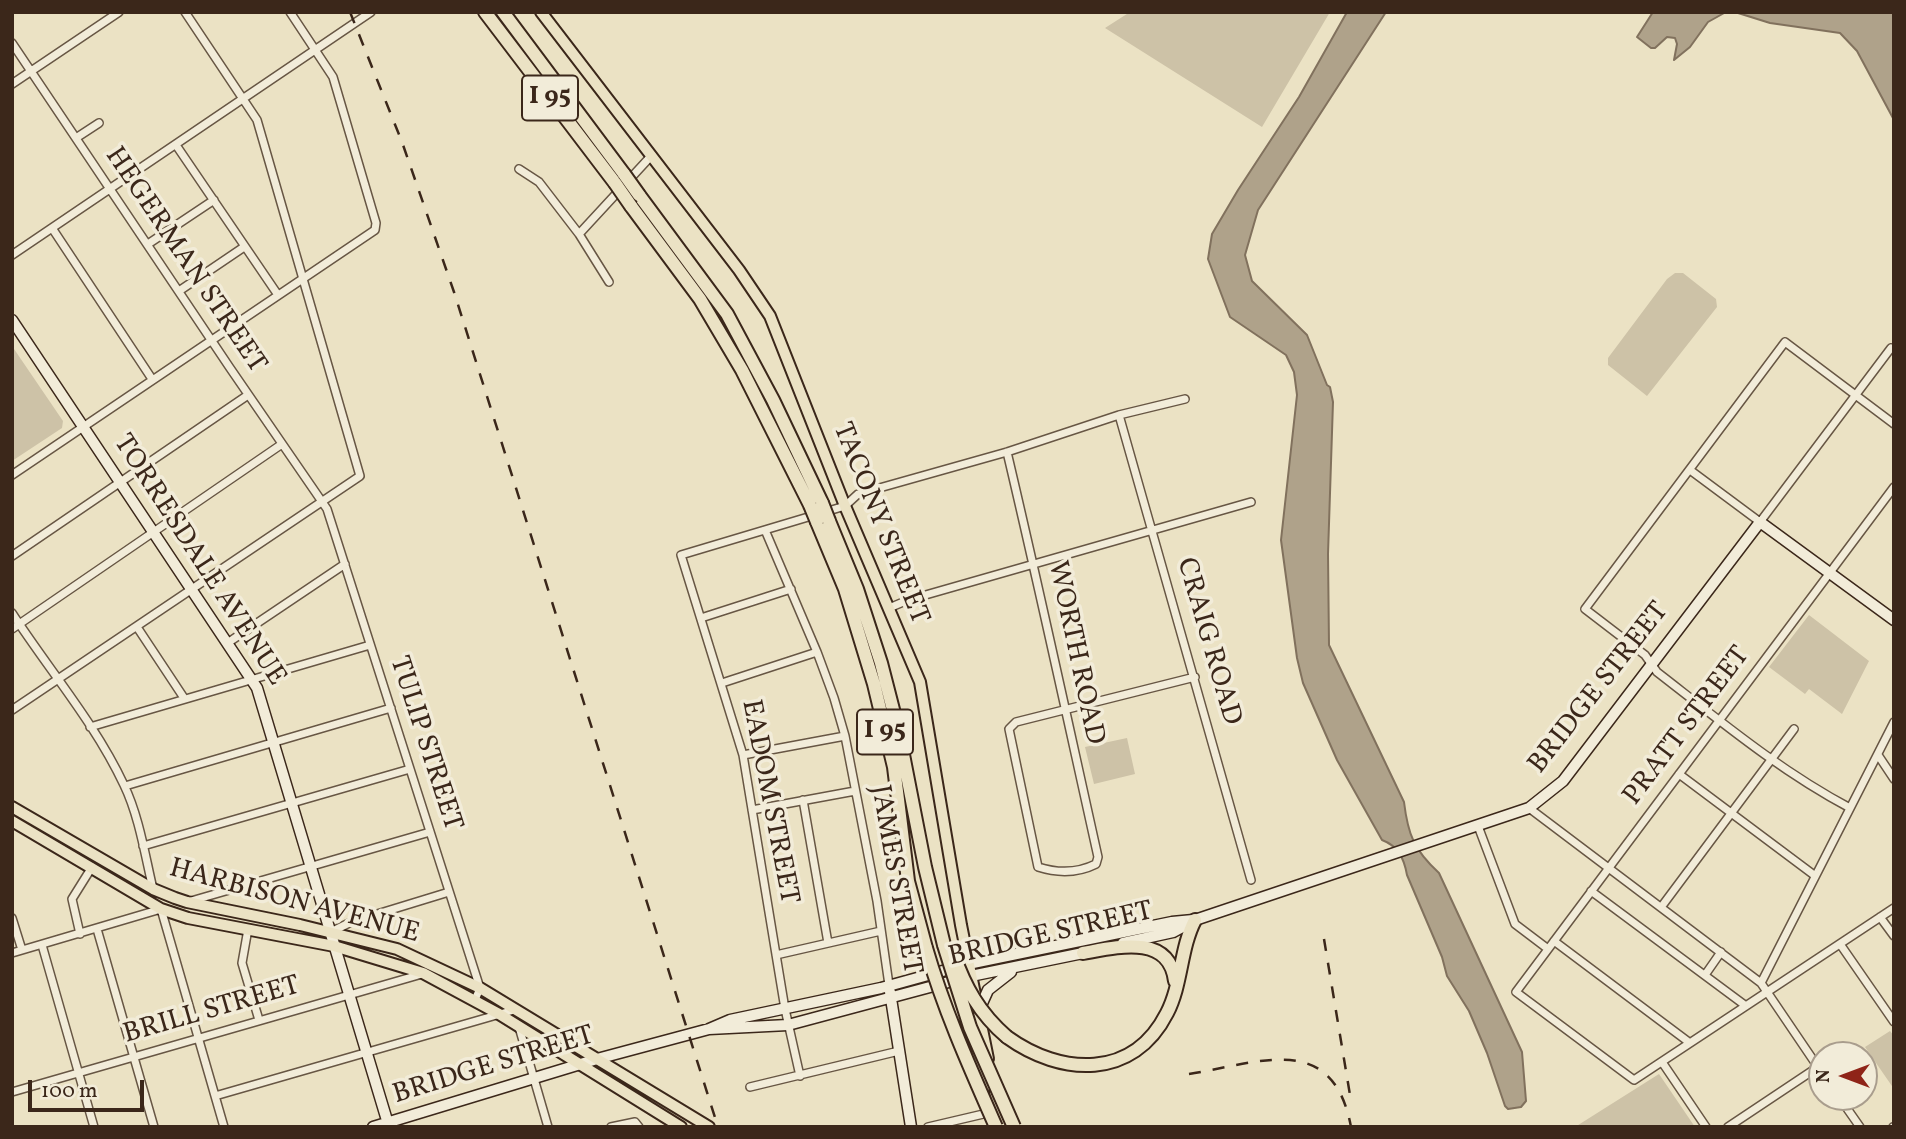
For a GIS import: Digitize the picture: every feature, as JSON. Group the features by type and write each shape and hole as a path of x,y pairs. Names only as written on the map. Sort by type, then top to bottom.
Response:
{"highway":[{"name":"I 95","path":"485,12 619,179 639,195 727,314 772,400 823,522 874,684 894,767 908,881 926,948 965,1059 996,1127"},
{"name":"I 95","path":"503,12 619,179 631,206 700,299 816,504"},
{"name":"I 95","path":"823,522 857,589 881,663 898,729 925,867 946,943"},
{"path":"946,943 978,1008 1007,1037 1021,1047 1057,1061 1088,1066 1103,1065 1133,1052 1151,1037 1168,1011 1187,938 1195,920"},
{"path":"946,943 970,1027 1014,1127"},
{"path":"1083,953 1130,946 1156,951 1172,966 1175,988"}],"main road":[{"name":"TACONY STREET","path":"541,12 767,310 845,506 920,682 968,964 1002,1127"},
{"name":"TORRESDALE AVENUE","path":"12,320 253,678 261,695 389,1125"},
{"path":"1760,522 1894,620"},
{"name":"BRIDGE STREET","path":"709,1029 788,1025 971,976 1173,932 1195,920 1530,808 1563,780 1760,522"},
{"name":"HARBISON AVENUE","path":"12,807 153,889 187,902 397,948 480,988 709,1127"},
{"name":"HARBISON AVENUE","path":"12,821 161,909 183,916 334,946 423,973 499,1014 681,1127"},
{"path":"153,889 161,909"},
{"path":"183,916 187,902"},
{"name":"BRIDGE STREET","path":"373,1127 389,1125 597,1059 709,1029 730,1020 889,985 968,964 1172,922 1195,920"},
{"path":"979,1014 982,1000 991,986 1007,974 1028,965"},
{"name":"JAMES STREET","path":"889,985 911,1127"}],"street":[{"path":"12,84 119,12"},
{"path":"12,710 360,476 257,120 185,12"},
{"path":"12,475 373,231 376,223 333,76 290,12"},
{"path":"12,255 371,12"},
{"name":"HEGERMAN STREET","path":"12,43 322,501"},
{"path":"76,138 99,123"},
{"path":"176,145 278,295"},
{"path":"579,234 652,155"},
{"path":"519,169 539,182 579,234 609,282"},
{"path":"148,244 214,200"},
{"path":"52,228 152,379"},
{"path":"179,291 244,247"},
{"path":"1850,808 1809,787 1770,759 1657,672 1645,655 1585,609 1784,342 1894,424"},
{"name":"BRIDGE STREET","path":"1760,522 1891,348"},
{"path":"12,556 248,395"},
{"path":"765,530 845,506 858,494 1007,452 1119,415 1185,399"},
{"name":"CRAIG ROAD","path":"1119,415 1251,880"},
{"path":"16,626 282,444"},
{"name":"WORTH ROAD","path":"1007,452 1034,564 1098,858 1096,864 1086,869 1060,872 1038,867 1009,729 1016,722 1065,709"},
{"path":"1690,470 1760,522"},
{"name":"PRATT STREET","path":"1662,1062 1634,1080 1516,992 1894,487"},
{"name":"TULIP STREET","path":"322,501 345,564 480,988"},
{"path":"888,608 1251,502"},
{"name":"EADOM STREET","path":"765,530 681,555 743,755 785,1009 800,1076"},
{"name":"JAMES STREET","path":"765,530 817,652 845,736 889,985"},
{"path":"229,642 345,564"},
{"path":"701,618 791,589"},
{"path":"12,613 16,626 59,679 125,786 153,889"},
{"path":"137,627 184,698"},
{"path":"90,727 370,645"},
{"path":"722,683 817,652"},
{"path":"1065,709 1195,677"},
{"path":"125,786 391,708"},
{"path":"1761,983 1894,722"},
{"path":"1662,906 1794,729"},
{"path":"743,755 845,736"},
{"path":"1878,755 1894,779"},
{"path":"143,846 410,769"},
{"path":"1679,774 1814,875"},
{"path":"752,810 855,791"},
{"path":"803,800 828,943"},
{"path":"1530,808 1761,983 1808,1052"},
{"path":"1478,826 1515,924 1548,949"},
{"path":"187,902 430,832"},
{"path":"80,934 72,899 92,867"},
{"path":"1591,891 1746,1006"},
{"path":"330,932 351,922 449,892"},
{"path":"1706,1127 1662,1062 1894,908"},
{"path":"12,953 161,909 224,1127"},
{"path":"1880,917 1894,936"},
{"path":"12,918 22,950"},
{"path":"97,929 154,1127"},
{"path":"248,929 242,962 259,1020"},
{"path":"776,955 881,931"},
{"path":"1554,941 1690,1043"},
{"path":"1840,944 1894,1022"},
{"path":"42,945 94,1127"},
{"path":"1705,975 1721,952"},
{"name":"BRILL STREET","path":"12,1092 423,973"},
{"path":"475,1000 480,988"},
{"path":"215,1096 514,1010"},
{"path":"519,1026 548,1127"},
{"path":"750,1087 899,1051"},
{"path":"1727,1127 1808,1077"},
{"path":"928,1127 999,1111"},
{"path":"1849,1111 1860,1127"},
{"path":"611,1127 637,1124"}],"shaded area":[{"path":"1130,12 1330,12 1262,127 1105,28"},
{"path":"1347,12 1386,12 1258,210 1245,255 1252,281 1307,335 1330,387 1333,402 1328,554 1329,645 1404,802 1414,841 1439,873 1522,1052 1526,1101 1521,1107 1508,1109 1469,1011 1447,976 1402,858 1396,849 1382,840 1337,760 1303,683 1297,658 1281,540 1297,395 1294,372 1286,355 1230,317 1208,259 1212,234 1299,97"},
{"path":"1653,12 1726,12 1708,22 1690,47 1674,60 1677,44 1675,38 1667,37 1655,48 1651,48 1637,37"},
{"path":"1726,12 1894,12 1894,120 1857,51 1840,33 1770,23"},
{"path":"1675,273 1683,273 1716,299 1717,307 1647,396 1608,365 1608,358 1667,279"},
{"path":"12,346 63,421 62,428 12,461"},
{"path":"1809,615 1869,661 1842,714 1809,689 1805,694 1769,667"},
{"path":"1127,738 1135,774 1094,784 1085,747"},
{"path":"1890,1031 1894,1036 1894,1089 1878,1066 1878,1041 1874,1041"},
{"path":"1659,1074 1695,1127 1575,1127"}],"railway":[{"path":"350,12 402,142 454,292 718,1127"},
{"path":"1324,939 1351,1101"},
{"path":"1189,1074 1266,1060 1290,1060 1310,1065 1328,1076 1342,1096 1351,1127"}]}
